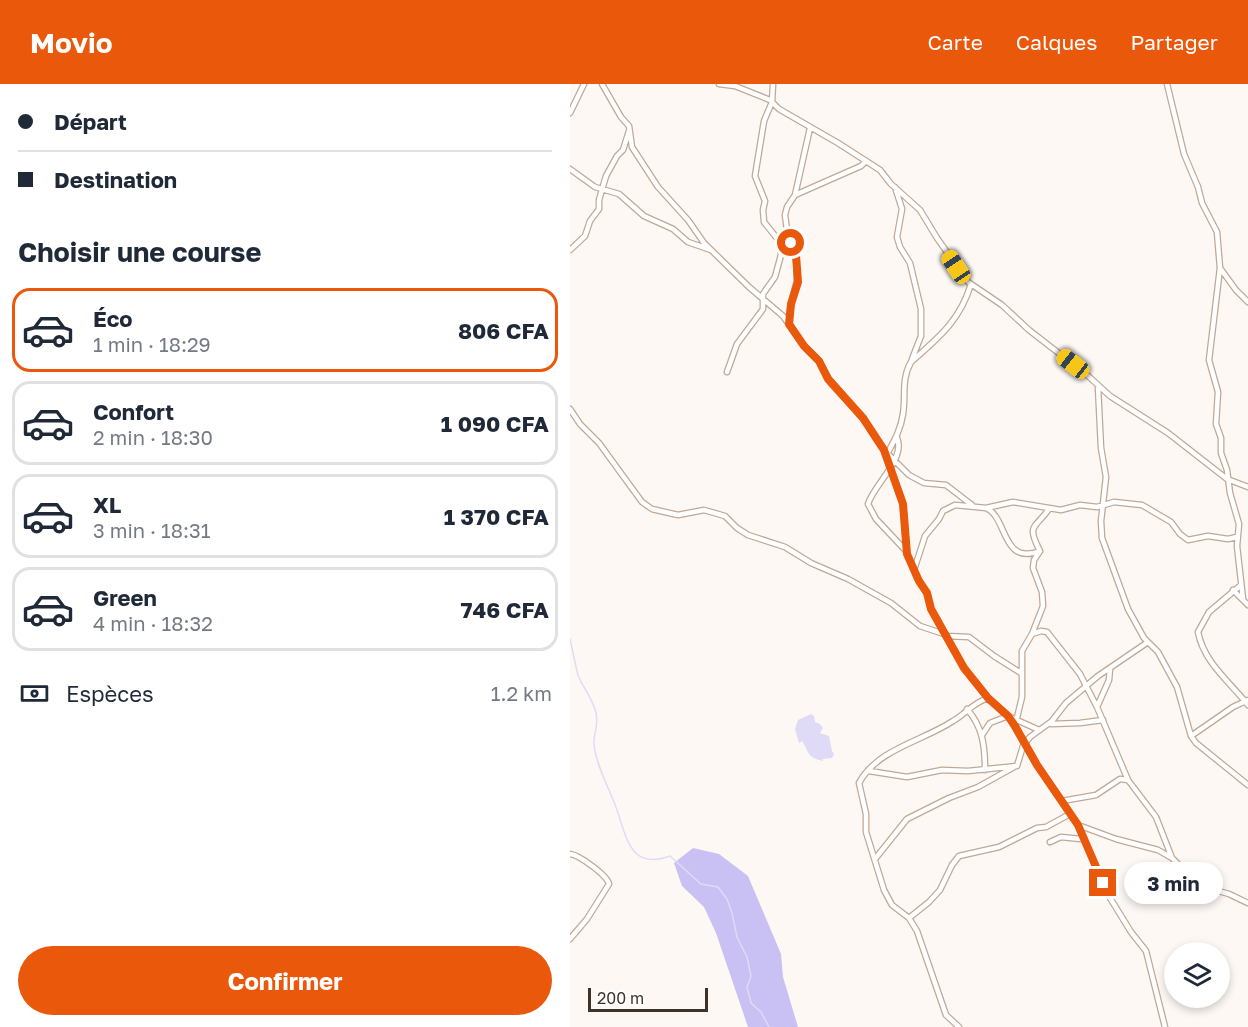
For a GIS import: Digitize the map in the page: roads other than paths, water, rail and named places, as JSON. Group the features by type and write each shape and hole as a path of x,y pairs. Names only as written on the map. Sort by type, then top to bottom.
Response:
{"street":[{"path":"570,114 584,84"},
{"path":"602,84 630,129 632,147 654,180 711,249 783,316 804,346 819,361 828,379 863,418 886,453 913,478 929,484 946,485 974,506"},
{"path":"719,84 735,86 772,102 779,109 882,172 920,210 956,267 971,284 1002,305 1029,330 1118,402 1168,433 1227,478 1248,487"},
{"path":"727,372 737,344 763,309 764,292 777,273 781,248 780,242 764,222 765,201 755,176 764,121 772,102 773,84"},
{"path":"1167,84 1185,154 1202,203 1216,227 1220,268 1209,360 1218,392 1215,417 1221,438 1221,453 1239,524 1237,537 1243,599"},
{"path":"789,324 791,304 798,282 796,255 786,224 785,211 795,195 810,128"},
{"path":"570,250 585,236 590,221 599,209 599,197 606,176 623,150 630,129"},
{"path":"795,195 861,166 865,162"},
{"path":"570,169 573,175 603,190 619,194 644,216 673,229 688,242 711,249"},
{"path":"895,187 902,209 897,237 910,263 921,309 921,336 904,381 903,413 896,438 886,453 903,504 907,552 945,635 964,668 988,698 1008,716 1078,825 1107,893 1131,932 1146,951 1165,1027"},
{"path":"781,248 789,234"},
{"path":"1220,268 1248,302"},
{"path":"911,362 935,342 953,321 967,298 971,284"},
{"path":"1098,387 1101,447 1106,477 1101,524 1104,544 1120,582 1128,609 1140,633 1158,652 1177,687 1191,736 1200,747 1248,785"},
{"path":"570,409 599,443 642,502 652,509 678,515 704,510 725,516 745,534 785,547 811,563 848,579 891,603 920,626 945,635 969,637 1021,673"},
{"path":"896,438 899,446 895,462 889,467 869,499 868,506 876,519 907,552"},
{"path":"986,508 1013,502 1061,510 1080,505 1097,507 1114,502 1142,505 1171,522 1188,540 1208,536 1228,539 1237,537"},
{"path":"914,570 925,536 943,511 955,505 992,510 1008,541 1020,552 1028,555 1040,551"},
{"path":"1040,551 1033,538 1033,528 1049,508"},
{"path":"1015,726 1022,697 1022,651 1032,634 1043,606 1042,592 1033,568 1034,560 1040,551"},
{"path":"1191,736 1247,702 1221,676 1203,646 1198,632 1209,612 1241,585"},
{"path":"1233,591 1248,604"},
{"path":"1032,634 1047,632 1073,664 1097,707 1128,780 1156,818 1172,858"},
{"path":"875,859 907,819 949,798 978,787 1018,764 1024,743 1049,724 1066,704 1098,676 1148,642"},
{"path":"1097,707 1109,680 1110,669"},
{"path":"959,1027 946,1015 922,944 909,918 895,908 887,896 866,831 866,814 859,783 882,758 950,723 974,703 988,698"},
{"path":"967,709 982,735 985,770"},
{"path":"982,735 990,723 1008,716 1039,730"},
{"path":"1049,724 1103,720"},
{"path":"869,771 907,777 942,770 968,771 1014,767"},
{"path":"1062,801 1091,796 1120,779 1128,780"},
{"path":"909,918 940,890 959,856 999,847 1070,814"},
{"path":"1078,825 1116,839 1158,850 1172,858 1188,874 1208,888 1248,903"},
{"path":"1050,842 1061,837 1084,838"},
{"path":"570,854 578,856 600,872 609,880 609,884 591,914 570,939"}],"waterway":[{"path":"570,639 578,675 596,713 594,745 597,759 630,846 637,854 645,858 656,859 670,856 701,884 718,887 727,899 737,937 747,957 751,976 747,987 751,1003 761,1012 769,1027"}]}
